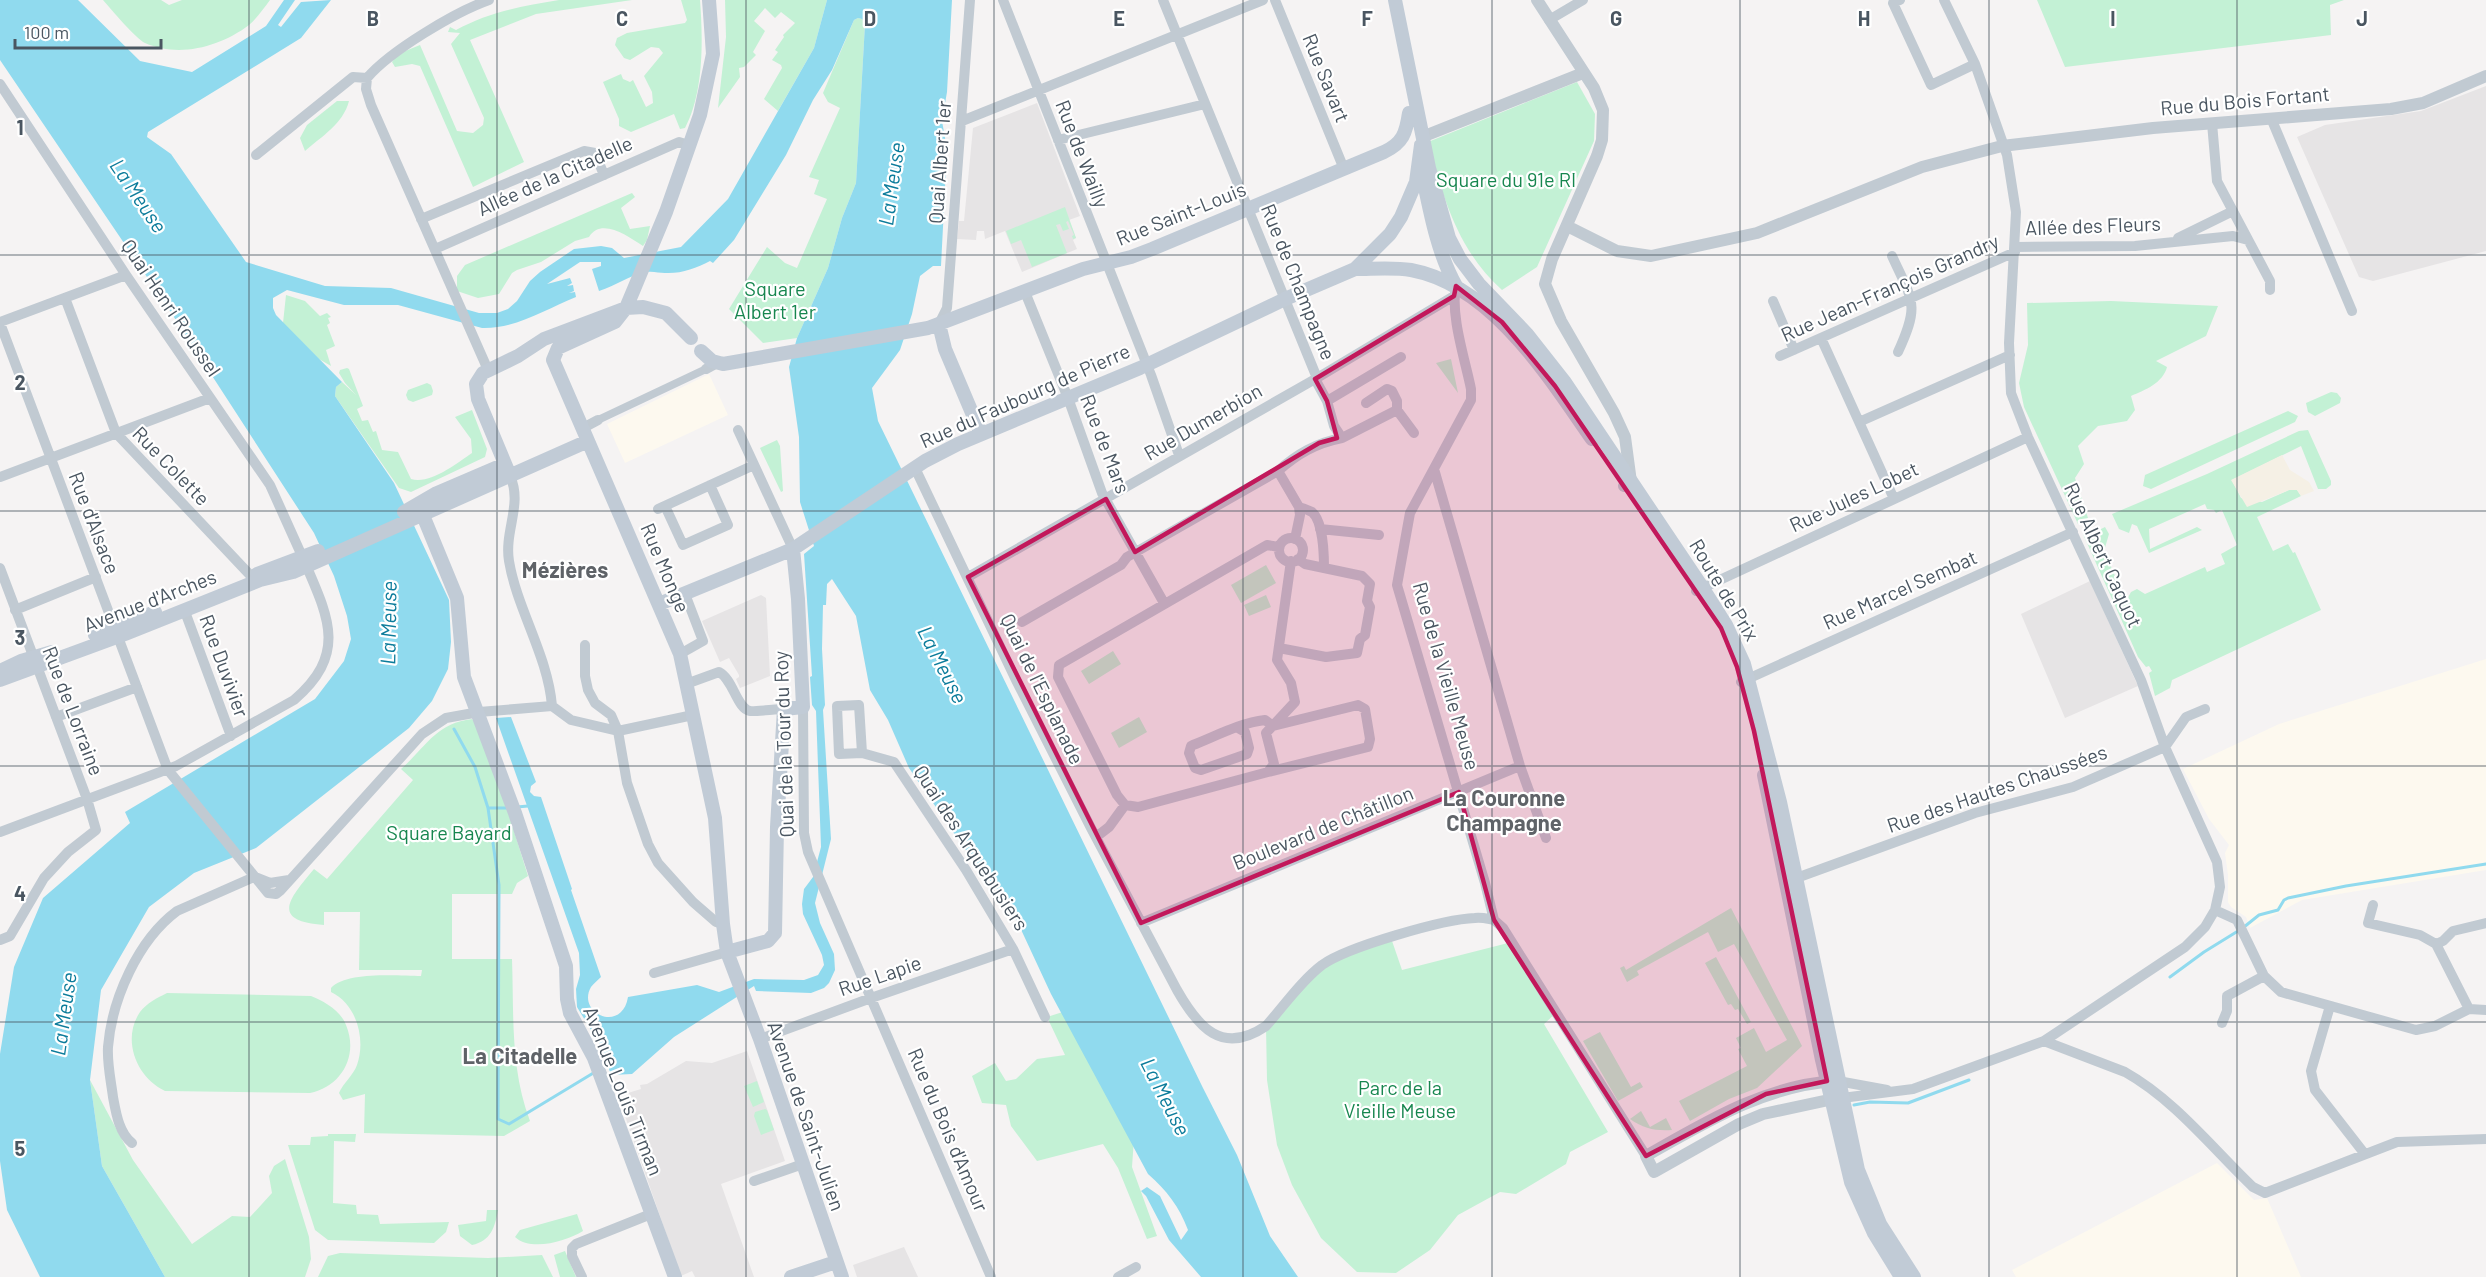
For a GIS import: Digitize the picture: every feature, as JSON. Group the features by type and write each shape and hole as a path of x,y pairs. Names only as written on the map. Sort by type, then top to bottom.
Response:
{"main road":[{"path":"626,308 666,212 700,115 713,54 709,0"},
{"path":"1386,0 1419,161 1447,243"},
{"path":"1395,0 1422,137 1447,243"},
{"name":"Rue Saint-Louis","path":"709,361 730,363 746,358 939,324 1083,269 1131,257 1384,152 1400,142 1407,129 1409,113"},
{"path":"1355,269 1390,234 1401,218 1416,182 1422,137"},
{"name":"Route de Prix","path":"1447,243 1449,273 1455,291"},
{"name":"Route de Prix","path":"1447,243 1473,278 1527,334 1564,381 1628,484 1726,625 1744,664 1745,680 1780,802 1791,880 1833,1081 1851,1182 1874,1233 1901,1277"},
{"name":"Route de Prix","path":"1355,269 1408,270 1430,275 1502,322 1555,386 1628,484"},
{"name":"Rue du Faubourg de Pierre","path":"659,604 793,549 915,468 981,434 1147,364 1355,269"},
{"path":"1455,291 1464,284 1469,285 1502,308"},
{"path":"636,285 661,310 673,317 692,338"},
{"path":"507,470 476,389 478,378 488,370 518,356 544,339 626,308 661,310"},
{"name":"Rue Monge","path":"626,308 615,322 558,348 554,354 554,364 680,654 715,818 723,924"},
{"path":"939,324 945,349 981,434"},
{"path":"309,559 416,513 507,470 588,441"},
{"name":"Avenue Louis Tirman","path":"416,513 457,598 465,677 566,966 567,999 570,1013 594,1058 675,1277"},
{"name":"Quai de la Tour du Roy","path":"793,549 798,599 803,708"},
{"name":"Avenue d'Arches","path":"116,632 251,576 309,559"},
{"name":"Avenue d'Arches","path":"0,671 35,662 260,580 293,572 309,559"},
{"name":"Avenue d'Arches","path":"0,680 35,662"},
{"path":"728,952 768,941 775,933 783,709 803,708"},
{"name":"Avenue de Saint-Julien","path":"723,924 728,952 842,1277"},
{"name":"Route de Prix","path":"1836,1098 1858,1170 1880,1224 1914,1277"},
{"path":"791,1277 836,1262"}],"street":[{"path":"488,370 370,105 366,89 367,78 376,67 470,7 489,0"},
{"name":"Quai Albert 1er","path":"939,324 946,308 970,0"},
{"name":"Rue de Wailly","path":"1003,0 1147,364 1179,455"},
{"name":"Rue de Champagne","path":"1163,0 1316,378 1328,401 1334,426 1341,438"},
{"path":"962,122 1263,0"},
{"name":"Rue Savart","path":"1275,0 1344,169"},
{"path":"1537,0 1594,88 1603,110 1602,140 1552,259 1545,284 1548,296 1561,321 1614,412 1625,437 1628,484"},
{"path":"1549,20 1583,0"},
{"path":"1900,0 1893,3 1931,85 1975,64"},
{"name":"Rue Albert Caquot","path":"1836,1098 1913,1089 2044,1041 2185,947 2205,927 2215,910 2220,887 2217,862 2165,747 2141,680 2028,437 2011,393 2010,355 2016,212 2007,155 1975,64 1944,0"},
{"path":"1422,137 1583,73"},
{"name":"Rue du Bois Fortant","path":"1567,226 1617,251 1651,256 1757,233 1922,166 2002,146 2212,123 2391,109 2423,103 2486,76"},
{"path":"256,154 354,77 367,78"},
{"name":"Quai Henri Roussel","path":"0,832 87,799 171,774 294,700 308,688 320,672 327,656 329,639 327,621 309,559 270,485 1,89"},
{"path":"1058,140 1205,104"},
{"path":"2271,118 2352,311"},
{"path":"2212,123 2217,181 2270,281 2270,290"},
{"name":"Allée de la Citadelle","path":"435,249 679,142 689,145"},
{"path":"421,219 584,151 595,153 604,174"},
{"name":"Allée des Fleurs","path":"2173,241 2233,211"},
{"name":"Allée des Fleurs","path":"2016,250 2135,246 2233,237 2248,240"},
{"name":"Rue Jean-François Grandry","path":"1780,356 2016,250"},
{"path":"1892,256 1911,298 1912,312 1910,326 1898,352"},
{"path":"0,322 126,275"},
{"name":"Rue Dumerbion","path":"968,577 1316,378 1455,291"},
{"name":"Rue de la Vieille Meuse","path":"1455,291 1471,400 1410,513 1397,585 1494,920 1503,928 1654,1172 1739,1124 1763,1114 1836,1098"},
{"name":"Rue de Mars","path":"1025,292 1106,499 1164,603"},
{"name":"Rue Colette","path":"65,298 116,433 251,576"},
{"path":"1773,301 1794,350"},
{"name":"Rue d'Alsace","path":"0,322 171,774 254,877 273,888 290,880 422,734 446,718 479,712"},
{"path":"1821,338 1894,499"},
{"path":"1859,422 2010,355"},
{"path":"1328,401 1401,357"},
{"path":"583,428 709,361"},
{"path":"1366,403 1387,389 1392,391 1397,401 1397,410 1414,433"},
{"path":"0,477 210,398"},
{"path":"1022,622 1121,565 1127,557 1278,471 1293,458 1318,443 1341,438 1397,410"},
{"path":"738,430 793,549"},
{"name":"Rue Jules Lobet","path":"1699,589 2028,437"},
{"path":"710,485 728,525 683,545 662,507 710,485 754,465"},
{"name":"Quai de l'Esplanade","path":"915,468 1096,837 1141,923 1199,1025 1216,1036 1232,1038 1256,1033 1266,1026 1310,976 1332,959 1374,943 1452,921 1473,918 1494,920"},
{"path":"1434,469 1520,766 1546,838"},
{"path":"507,470 517,497 510,529 509,564 546,672 552,706"},
{"path":"1269,772 1274,764 1266,732 1295,702 1291,683 1277,660 1295,560 1302,548 1295,539 1300,515 1299,507 1278,471"},
{"path":"1299,507 1312,513 1318,520 1324,568"},
{"path":"1320,529 1379,535"},
{"name":"Rue Marcel Sembat","path":"1745,680 2073,532"},
{"path":"1279,648 1326,657 1357,653 1360,639 1365,635 1370,607 1367,601 1370,584 1362,576 1282,557 1279,547 1283,540 1295,539"},
{"path":"1273,726 1358,705 1365,709 1370,739 1368,747 1138,807 1125,805 1117,795 1058,677 1057,669 1062,662 1267,545 1279,547"},
{"name":"Rue de Lorraine","path":"0,568 87,799 96,830 68,852 44,878 10,936 0,940"},
{"path":"15,610 96,577"},
{"path":"680,654 704,641 685,594"},
{"name":"Rue Duvivier","path":"184,609 231,736"},
{"path":"585,645 585,676 588,690 596,703 611,715 618,731 627,783 648,844 658,863 693,902 716,922 723,924"},
{"path":"686,684 719,672 727,675 743,706 750,711 783,709"},
{"path":"56,717 137,687"},
{"name":"Quai des Arquebusiers","path":"862,753 859,705 837,706 839,754 862,753 894,762 966,870 1013,949 1045,1017"},
{"path":"479,712 552,706 571,720 618,731 693,715"},
{"name":"Quai de la Tour du Roy","path":"803,708 804,833 808,852 871,998"},
{"path":"2165,747 2186,717 2205,709"},
{"path":"1238,728 1245,732 1249,748 1247,754 1201,770 1195,768 1189,753 1191,746 1238,728 1265,720 1273,726"},
{"name":"Rue des Hautes Chaussées","path":"1791,880 1975,813 2073,787 2165,747"},
{"name":"Boulevard de Châtillon","path":"1141,923 1520,766"},
{"path":"1096,837 1109,827 1125,805"},
{"path":"132,1143 124,1137 118,1118 108,1062 111,1022 133,963 160,926 177,911 254,877"},
{"path":"2373,904 2368,923 2420,935 2436,944 2469,1009"},
{"path":"2215,910 2237,920 2264,976 2281,992 2416,1030 2435,1026 2469,1009 2486,1010"},
{"path":"2436,944 2443,941 2453,931 2486,923"},
{"name":"Rue Lapie","path":"760,1039 1013,949"},
{"path":"654,973 728,952"},
{"path":"2222,1023 2227,1011 2227,996 2264,976"},
{"name":"Rue du Bois d'Amour","path":"871,998 992,1277"},
{"path":"2330,1006 2312,1071 2315,1090 2364,1153"},
{"path":"2044,1041 2138,1079 2186,1120 2253,1187 2265,1192 2397,1142 2486,1139"},
{"path":"1646,1156 1725,1112 1766,1094 1833,1081 1896,1092"},
{"path":"754,1181 803,1164"},
{"path":"582,1277 572,1256 572,1248 576,1244 651,1214"},
{"path":"1118,1277 1136,1267"}],"highlighted area":[{"path":"1456,286 1502,322 1555,386 1721,628 1737,667 1754,731 1827,1081 1766,1094 1646,1156 1494,920 1459,792 1141,923 968,577 1106,499 1135,552 1319,443 1337,438 1327,401 1315,379 1454,296"}],"shaded area":[{"path":"2486,86 2486,251 2373,281 2359,277 2297,137 2325,125 2421,111"},
{"path":"1037,103 1080,216 1069,220 1076,238 1073,240 1077,249 1022,272 1005,231 985,239 984,231 977,231 976,240 957,239 959,221 964,221 973,128"},
{"path":"709,374 728,415 625,463 607,424"},
{"path":"2090,581 2138,686 2065,718 2021,614"},
{"path":"761,595 766,598 770,676 740,688 736,679 739,675 729,658 720,662 702,621"},
{"path":"2486,659 2486,870 2302,900 2250,928 2246,917 2231,907 2228,902 2225,853 2229,845 2209,819 2183,769 2279,724"},
{"path":"747,1051 785,1161 721,1184 754,1277 695,1277 692,1271 681,1276 618,1096 641,1089 640,1085 647,1084 686,1061 712,1063"},
{"path":"2217,1163 2254,1200 2267,1198 2301,1277 2016,1277 2012,1270"},
{"path":"904,1247 918,1277 857,1277 853,1265"}],"green space":[{"path":"103,0 161,0 169,5 182,0 270,0 252,22 238,33 199,48 172,50 145,43"},
{"path":"559,0 632,0 536,14 470,40 524,162 473,187 420,66 412,64 395,67 392,62 398,54 420,45 457,131 473,133 483,125 484,118 451,44 460,33 448,32 450,27 456,30 493,14"},
{"path":"681,0 700,0 701,66 696,99 691,114 685,128 680,129 674,114 631,132 619,126 619,119 603,82 621,74 623,79 630,82 633,80 646,107 653,103 652,92 644,76 663,53 659,48 651,47 630,60 624,58 615,45 617,38 627,33 685,23 687,20"},
{"path":"725,0 827,0 814,48 778,111 764,99 782,68 772,60 778,52 775,50 784,37 783,35 795,23 781,12 775,18 765,8 754,21 765,31 753,52 756,55 744,67 739,68 740,77 718,108 726,37"},
{"path":"2037,0 2344,0 2330,5 2331,35 2065,67"},
{"name":"Square Albert 1er","path":"862,19 865,24 856,183 842,218 828,268 797,338 763,343 729,309 767,247 785,263 797,268 827,199 814,194 819,180 809,177 840,108 828,102 823,93 854,20"},
{"name":"Square du 91e RI","path":"1577,82 1595,114 1594,141 1537,267 1502,290 1487,275 1463,241 1446,203 1428,142"},
{"path":"337,101 349,101 342,116 331,129 305,151 300,138 307,125"},
{"path":"632,193 635,197 621,208 630,229 650,226 643,246 615,230 600,229 541,262 512,273 499,294 478,298 457,291 457,276 465,265"},
{"path":"1065,207 1076,238 1073,239 1074,235 1068,221 1066,222 1069,229 1063,231 1060,224 1056,225 1067,253 1032,267 1021,240 1011,244 1006,231"},
{"path":"286,295 305,301 320,316 327,313 331,317 328,318 330,323 327,325 335,346 326,350 331,366 319,359 283,323"},
{"path":"2111,301 2218,306 2206,336 2156,361 2167,367 2165,373 2153,385 2131,396 2135,410 2127,421 2098,426 2078,446 2084,464 2075,478 2088,518 2078,524 2024,407 2019,383 2028,345 2027,303"},
{"path":"1451,359 1458,393 1436,363"},
{"path":"347,368 363,406 357,409 362,421 368,420 373,432 376,431 382,450 398,452 411,479 426,479 435,476 472,453 471,439 455,417 472,410 487,449 485,457 411,492 399,488 335,396 336,387 342,382 356,395 339,373 340,370"},
{"path":"427,383 431,385 432,395 413,402 408,400 406,395 408,390"},
{"path":"2331,392 2337,393 2341,398 2340,403 2315,416 2308,412 2306,403"},
{"path":"2288,411 2298,416 2295,422 2151,489 2143,486 2145,475"},
{"path":"2308,430 2331,481 2331,485 2326,489 2318,489 2301,446 2232,480 2241,498 2262,502 2289,490 2297,490 2301,496 2257,517 2273,551 2288,544 2293,553 2295,552 2321,610 2172,680 2170,688 2155,696 2149,673 2152,671 2138,657 2083,534 2089,535 2105,527 2109,534 2104,551 2126,601 2131,592 2137,589 2145,594 2205,567 2207,572 2225,564 2221,554 2237,545 2222,510 2216,513 2214,510 2207,509 2205,504 2149,529 2150,549 2197,527 2202,530 2149,553 2137,526 2132,524 2129,533 2119,529 2112,514 2207,474 2299,431"},
{"path":"777,440 780,446 783,491 781,492 760,448"},
{"path":"1266,565 1276,583 1241,603 1231,585"},
{"path":"1266,595 1271,607 1249,616 1244,605"},
{"path":"1113,651 1121,664 1089,684 1081,671"},
{"path":"1139,717 1147,732 1119,748 1111,733"},
{"name":"Square Bayard","path":"472,719 476,724 505,802 528,876 517,883 512,894 452,894 452,959 512,959 516,1061 530,1121 504,1136 364,1133 365,1094 343,1100 339,1093 357,1065 360,1055 360,1034 353,1014 340,998 331,992 331,988 349,979 361,977 421,976 422,970 359,970 360,912 324,912 324,925 307,923 296,918 290,913 289,906 298,889 314,869 327,879 413,780 401,769 432,737 449,725"},
{"path":"1731,908 1802,1046 1757,1088 1729,1099 1690,1121 1679,1101 1747,1066 1738,1049 1741,1048 1736,1038 1754,1028 1766,1052 1787,1040 1734,944 1718,952 1708,932 1637,971 1639,975 1627,982 1620,968 1624,966 1626,970"},
{"name":"Parc de la Vieille Meuse","path":"1391,938 1402,970 1512,942 1556,1013 1544,1024 1608,1132 1570,1152 1566,1164 1516,1194 1500,1192 1458,1215 1430,1250 1396,1273 1357,1272 1321,1238 1292,1185 1277,1145 1267,1080 1266,1026 1320,967"},
{"path":"1716,957 1751,1022 1747,1024 1738,1009 1735,1010 1731,1004 1728,1005 1705,963"},
{"path":"167,993 311,996 332,1007 344,1020 349,1037 348,1059 338,1077 331,1084 310,1093 165,1091 155,1085 140,1068 132,1046 132,1034 134,1023 140,1012 149,1003"},
{"path":"1069,1010 1135,1124 1132,1167 1157,1236 1147,1239 1118,1168 1103,1144 1037,1161 1011,1126 1006,1105 982,1103 972,1076 995,1063 1006,1081 1016,1079 1037,1059 1065,1055 1047,1017"},
{"path":"1600,1032 1631,1087 1640,1082 1643,1087 1618,1101 1583,1041"},
{"path":"90,1080 133,1160 192,1244 232,1216 250,1217 272,1193 269,1176 274,1166 285,1159 309,1237 311,1259 305,1277 165,1277 102,1166"},
{"path":"757,1081 764,1102 753,1107 744,1086"},
{"path":"765,1109 774,1130 761,1135 754,1116 755,1112"},
{"path":"1641,1111 1650,1127 1666,1118 1672,1130 1650,1129 1630,1119"},
{"path":"328,1134 356,1134 355,1142 334,1141 333,1203 356,1205 357,1214 378,1215 380,1224 449,1222 446,1232 434,1243 328,1240 315,1230 288,1145 310,1145 311,1137 328,1136"},
{"path":"487,1210 498,1210 491,1232 484,1240 472,1245 460,1236 458,1225 486,1221"},
{"path":"577,1214 583,1231 568,1238 549,1243 530,1244 515,1237 520,1230"},
{"path":"565,1251 576,1277 560,1277 554,1255"},
{"path":"340,1253 488,1258 542,1255 553,1277 318,1277 328,1256"}],"sand":[{"path":"2282,455 2290,470 2309,482 2314,491 2301,496 2297,490 2289,490 2247,507 2231,480"}],"water":[{"name":"La Meuse","path":"0,0 78,0 140,61 192,72 266,26 284,0 295,0 278,25 281,27 301,2 331,0 301,38 148,132 147,137 171,154 246,262 325,286 391,288 479,313 497,313 508,309 517,301 530,281 540,272 574,249 601,246 612,248 624,258 681,247 728,199 814,48 827,0 952,0 947,92 942,121 947,149 941,266 933,266 920,276 912,314 900,350 872,388 878,421 1237,1155 1270,1236 1298,1277 1201,1277 1169,1240 1146,1196 1141,1191 1147,1187 1160,1196 1181,1240 1188,1230 1181,1214 1167,1193 1148,1174 1051,994 1011,908 962,845 909,768 888,720 870,690 856,616 832,579 827,584 826,605 823,605 822,649 825,705 823,710 831,839 815,903 820,923 834,954 835,970 829,983 824,988 811,993 756,991 754,986 674,1037 632,1074 611,1075 602,1048 577,1007 576,989 580,975 579,953 496,718 511,717 536,782 531,786 530,792 534,796 541,797 601,977 591,987 588,996 590,1005 595,1011 602,1016 618,1015 624,1008 628,997 697,985 719,992 754,979 804,980 818,975 824,965 822,955 803,914 802,904 804,889 813,877 821,847 816,711 812,705 804,554 814,546 800,502 799,437 789,367 797,338 828,268 842,218 856,183 865,24 862,19 858,18 854,20 832,70 813,100 786,155 734,240 713,263 710,261 677,273 640,273 599,291 592,269 601,266 601,262 580,262 547,284 570,278 572,283 567,286 573,285 574,291 569,293 575,292 576,297 519,322 495,327 482,328 398,305 344,305 287,290 273,298 276,315 342,382 336,387 335,396 394,483 449,600 451,642 448,669 432,701 409,728 256,848 194,873 149,907 101,990 90,1080 102,1166 165,1277 40,1277 7,1210 0,1161 0,1054 14,967 43,898 130,823 125,812 315,699 344,661 351,639 347,616 334,576 314,533 170,311 0,60"}],"waterway":[{"path":"454,729 475,767 488,808 499,885 498,1119 509,1124 595,1072"},
{"path":"517,807 528,806"},
{"path":"488,808 508,808"},
{"path":"2244,927 2259,915 2278,910 2288,898 2346,886 2486,864"},
{"path":"2170,977 2238,931"},
{"path":"1854,1105 1870,1102 1908,1103 1969,1080"}],"district":[{"name":"Mézières","path":"565,570"},
{"name":"La Couronne Champagne","path":"1504,810"},
{"name":"La Citadelle","path":"520,1056"}]}
